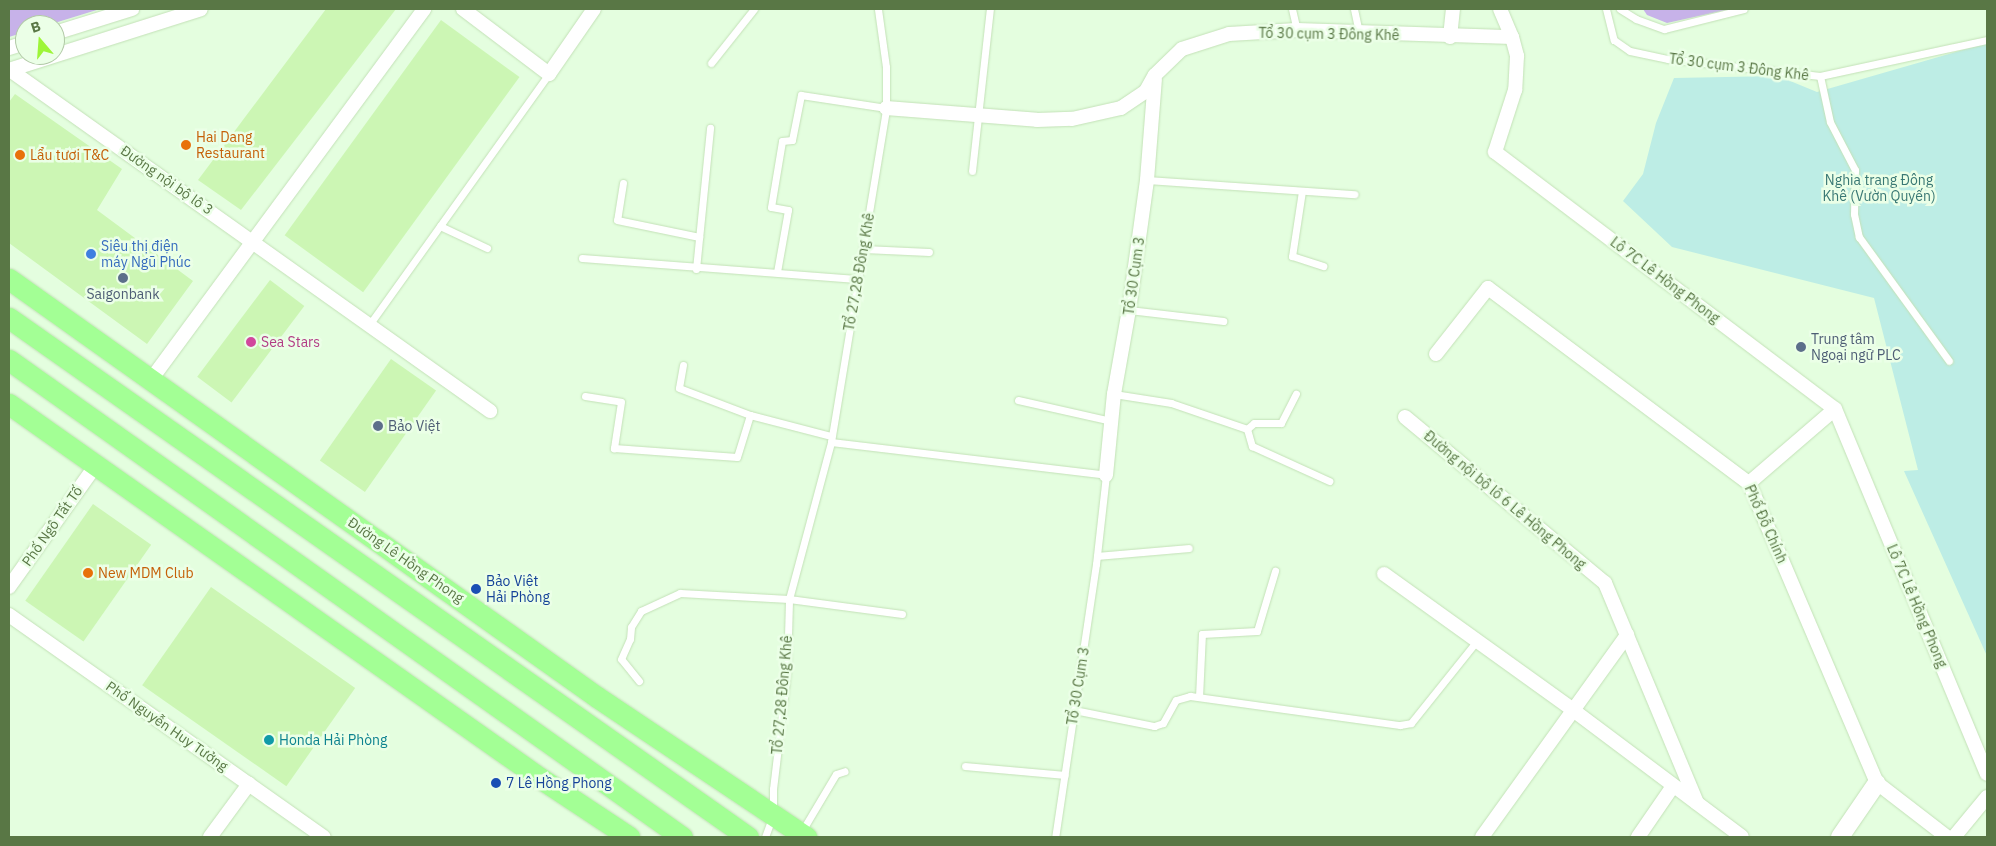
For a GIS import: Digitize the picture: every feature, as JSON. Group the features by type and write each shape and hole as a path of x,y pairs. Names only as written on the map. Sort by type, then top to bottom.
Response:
{"main road":[{"name":"Đường Lê Hồng Phong","path":"9,279 597,697 803,835"},
{"path":"9,318 748,837"},
{"path":"9,360 682,837"},
{"path":"9,404 629,837"}],"street":[{"path":"65,30 132,9"},
{"path":"9,70 201,9"},
{"path":"150,380 251,239 424,9"},
{"path":"463,9 549,74 594,9"},
{"path":"1450,37 1453,9"},
{"path":"1500,9 1512,37"},
{"name":"Tổ 30 cụm 3 Đông Khê","path":"886,108 978,116 1072,120 1121,108 1146,91 1155,75 1182,49 1229,34 1297,30 1450,37 1512,37"},
{"name":"Lô 7C Lê Hồng Phong","path":"1512,37 1517,56 1515,90 1495,152 1835,409 1987,774"},
{"name":"Đường nội bộ lô 3","path":"9,70 251,239 490,411"},
{"name":"Tổ 30 Cụm 3","path":"1106,475 1114,394 1130,310 1148,180 1155,75"},
{"name":"Phố Đỗ Chính","path":"1436,354 1488,288 1750,483 1877,783 1947,837"},
{"path":"1750,483 1835,409"},
{"name":"Đường nội bộ lô 6 Lê Hồng Phong","path":"1405,418 1605,583 1627,635"},
{"name":"Phố Ngô Tất Tố","path":"9,588 96,465"},
{"path":"1384,574 1573,710 1742,837"},
{"name":"Phố Nguyễn Huy Tưởng","path":"9,615 324,837"},
{"path":"1482,837 1627,635"},
{"path":"1627,635 1697,803"},
{"path":"1840,837 1877,783"},
{"path":"210,837 249,784"},
{"path":"1638,837 1673,786"},
{"path":"1954,837 1987,797"}],"lane":[{"path":"711,63 754,9"},
{"path":"777,272 788,210 771,207 782,141 792,140 801,95 886,108 886,67 878,9"},
{"path":"972,171 990,9"},
{"path":"1292,9 1297,30"},
{"path":"1354,9 1359,32"},
{"name":"Tổ 30 cụm 3 Đông Khê","path":"1606,9 1614,40 1630,51 1668,59 1820,76 1987,40"},
{"path":"1620,9 1636,19 1664,29 1744,9"},
{"path":"368,325 549,74"},
{"path":"1820,76 1826,110 1855,170 1854,214 1859,237 1949,361"},
{"name":"Tổ 27,28 Đông Khê","path":"765,837 773,815 773,789 787,672 789,599 831,439 856,279 864,249 886,108"},
{"path":"696,269 710,128"},
{"path":"1148,180 1355,194"},
{"path":"623,183 617,220 699,237"},
{"path":"1302,191 1292,256 1323,266"},
{"path":"440,226 487,248"},
{"path":"864,249 929,252"},
{"path":"582,258 696,269 777,272 856,279"},
{"path":"1130,310 1223,321"},
{"path":"683,365 679,388 750,415 831,439 1106,475"},
{"path":"1114,394 1178,405 1247,429"},
{"path":"1247,429 1254,423 1281,423 1296,394"},
{"path":"585,396 621,402 614,448 737,458 750,415"},
{"path":"1018,400 1111,421"},
{"path":"1247,429 1252,446 1329,481"},
{"name":"Tổ 30 Cụm 3","path":"1055,837 1097,556 1106,475"},
{"path":"1097,556 1189,548"},
{"path":"1199,697 1202,634 1257,631 1275,571"},
{"path":"639,681 621,659 630,639 631,627 646,608 680,593 789,599 902,614"},
{"path":"1074,710 1154,726 1164,723 1176,700 1199,697 1400,725 1411,723 1476,642"},
{"path":"965,766 1065,775"},
{"path":"803,835 836,774 845,771"}],"green space":[{"name":"Nghia trang Đông Khê (Vườn Quyến)","path":"1987,43 1987,656 1904,471 1918,470 1874,298 1672,247 1623,201 1643,174 1656,123 1674,78 1778,76 1817,92"}],"shaded area":[{"path":"9,9 100,9 65,20 65,15 15,15 15,35 9,37"},
{"path":"1643,9 1731,9 1667,23 1647,15"}],"building":[{"path":"326,9 396,9 241,210 198,180"},
{"path":"441,20 519,77 363,292 285,235"},
{"path":"15,94 122,169 97,210 193,281 147,344 9,243 9,102"},
{"name":"Sea Stars","path":"270,280 304,306 232,403 197,377"},
{"name":"Bảo Việt","path":"391,359 436,391 365,492 320,461"},
{"name":"New MDM Club","path":"93,504 151,545 83,641 25,601"},
{"name":"Honda Hải Phòng","path":"211,587 355,688 286,786 142,685"}],"place":[{"name":"Hai Dang Restaurant","path":"186,145"},
{"name":"Lẩu tươi T&C","path":"20,155"},
{"name":"Siêu thị điện máy Ngũ Phúc","path":"91,254"},
{"name":"Saigonbank","path":"123,278"},
{"name":"Sea Stars","path":"251,342"},
{"name":"Trung tâm Ngoại ngữ PLC","path":"1801,347"},
{"name":"Bảo Việt","path":"378,426"},
{"name":"New MDM Club","path":"88,573"},
{"name":"Bảo Việt Hải Phòng","path":"476,589"},
{"name":"Honda Hải Phòng","path":"269,740"},
{"name":"7 Lê Hồng Phong","path":"496,783"}]}
